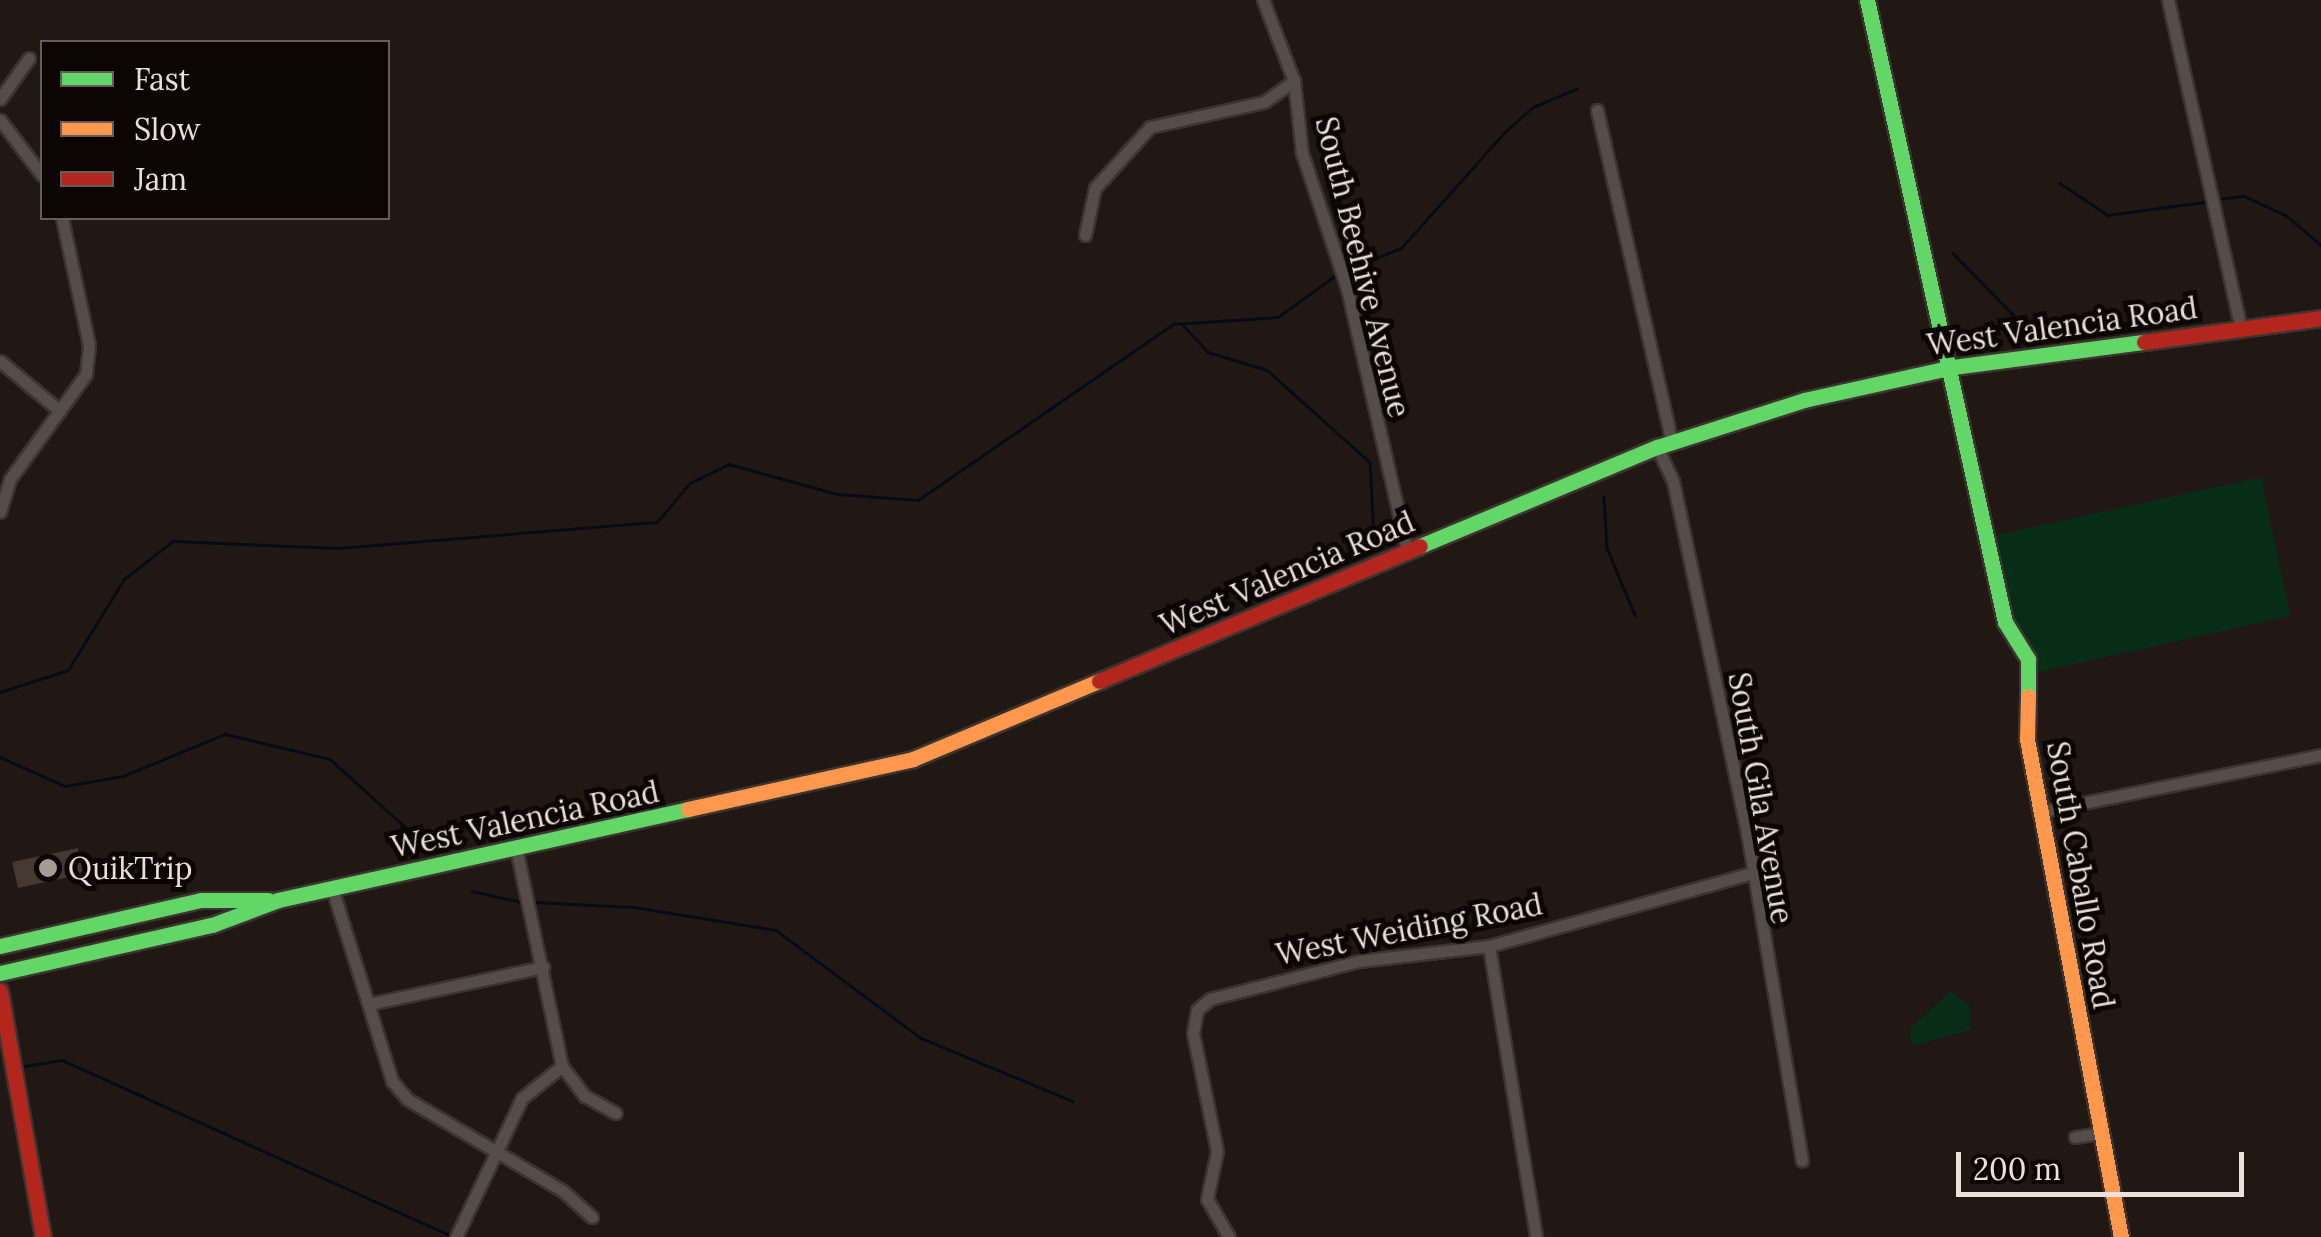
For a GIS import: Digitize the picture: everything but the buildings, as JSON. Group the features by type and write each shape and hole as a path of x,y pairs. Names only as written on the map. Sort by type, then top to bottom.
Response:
{"main road":[{"name":"South Caballo Road","path":"1868,0 1953,367 2005,622 2028,659 2027,738 2121,1237"},
{"name":"West Valencia Road","path":"0,973 212,925 278,900 846,777 964,742 1665,444 1832,392 1953,367 2321,318"},
{"name":"West Valencia Road","path":"0,946 201,900 278,900"},
{"path":"0,991 43,1237"}],"street":[{"name":"South Beehive Avenue","path":"1263,0 1294,81 1302,154 1347,288 1407,551"},
{"path":"2168,0 2241,328"},
{"path":"0,99 29,58"},
{"path":"1086,235 1095,188 1150,127 1264,102 1294,81"},
{"name":"South Gila Avenue","path":"1597,110 1747,832 1749,874 1805,1160"},
{"path":"0,120 40,172"},
{"path":"0,512 10,479 86,374 89,346 62,220"},
{"path":"0,362 60,412"},
{"path":"2042,810 2321,756"},
{"path":"516,848 562,1066 585,1096 616,1113"},
{"name":"West Weiding Road","path":"1229,1237 1207,1199 1217,1151 1193,1034 1197,1010 1225,993 1345,964 1488,946 1749,874"},
{"path":"332,888 382,1060 407,1098 592,1217"},
{"path":"1488,946 1536,1237"},
{"path":"368,1004 542,967"},
{"path":"456,1237 522,1098 562,1066"},
{"path":"2075,1137 2099,1133"}],"green space":[{"path":"2261,477 2290,616 2038,672 2012,621 1997,535"},
{"path":"1951,991 1970,1007 1970,1030 1912,1046 1910,1029"}],"waterway":[{"path":"1346,270 1401,248 1504,133 1533,107 1576,89"},
{"path":"2060,183 2108,215 2210,201"},
{"path":"2218,199 2244,196 2287,216 2321,245"},
{"path":"1953,253 2030,332"},
{"path":"0,692 68,670 124,579 173,541 338,548 657,522 690,483 729,464 837,494 918,500 1173,324 1278,317 1339,273"},
{"path":"1182,324 1208,352 1267,370 1370,462 1374,537"},
{"path":"1604,497 1607,548 1635,615"},
{"path":"0,757 65,786 123,776 225,734 330,759 414,835"},
{"path":"472,891 521,902"},
{"path":"534,902 634,907 776,930 921,1038 1072,1101"},
{"path":"19,1067 62,1060 452,1236"}],"traffic: fast":[{"path":"1867,0 2005,622 2028,659 2028,696"},
{"path":"1420,546 1657,447 1804,400 1953,367 2144,342"},
{"path":"0,973 212,925 278,900 688,809"},
{"path":"0,946 201,900 268,900"}],"traffic: slow":[{"path":"688,809 913,759 1099,681"},
{"path":"2028,696 2027,739 2121,1237"}],"traffic: jam":[{"path":"2144,342 2321,318"},
{"path":"1099,681 1420,546"},
{"path":"0,991 43,1237"}],"place":[{"name":"QuikTrip","path":"48,868"}]}
